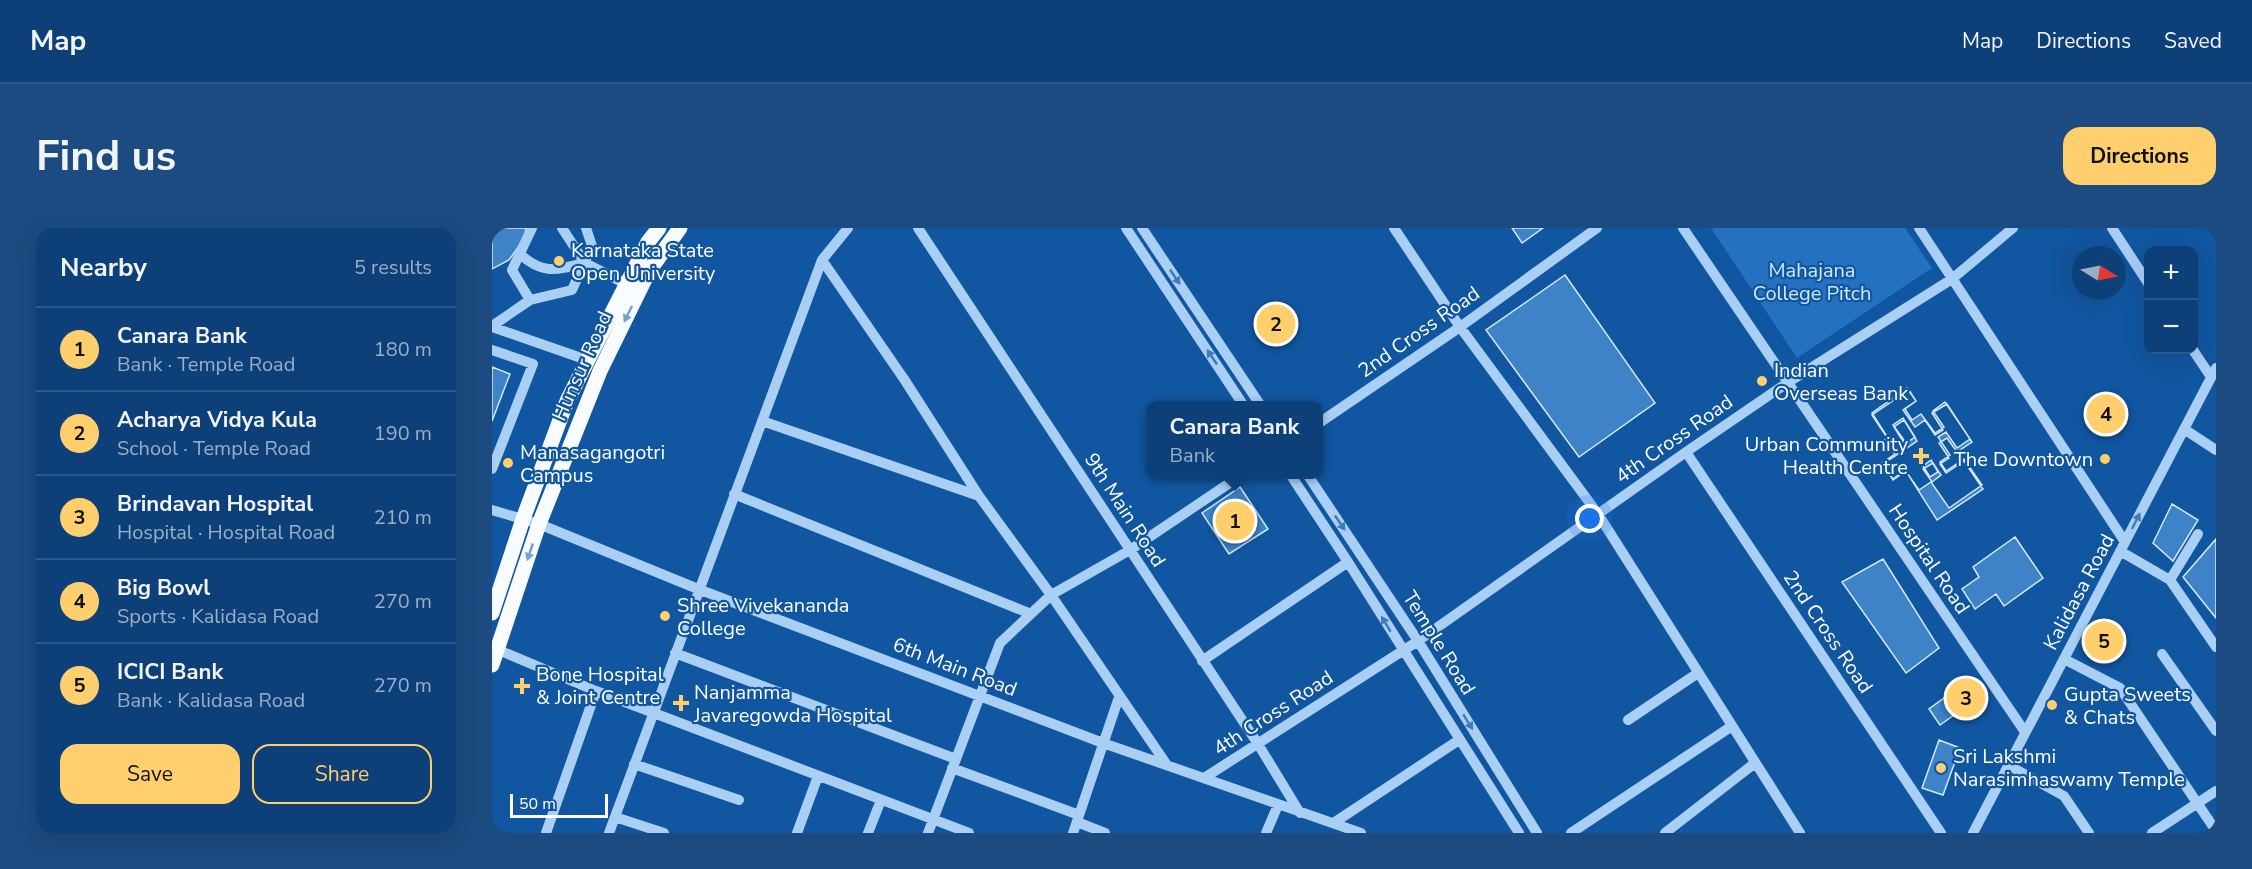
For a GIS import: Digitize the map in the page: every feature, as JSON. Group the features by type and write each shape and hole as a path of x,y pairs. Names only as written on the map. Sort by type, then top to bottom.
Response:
{"main road":[{"path":"492,613 523,519 567,401 648,242 659,228"},
{"name":"Hunsur Road","path":"492,665 539,524 600,371 649,271 680,228"}],"street":[{"path":"530,300 512,270 532,228"},
{"path":"562,228 585,263 626,284"},
{"path":"492,326 530,300 572,290 592,246 586,228"},
{"path":"609,833 822,260 848,228"},
{"name":"9th Main Road","path":"918,228 1258,744 1300,813"},
{"path":"1126,228 1241,401"},
{"path":"1142,228 1258,401"},
{"path":"1394,228 1460,327 1598,514 1800,833"},
{"name":"2nd Cross Road","path":"1323,420 1460,327 1597,228"},
{"name":"Hospital Road","path":"1683,228 2025,732"},
{"path":"1919,228 2123,546 2170,580 2216,647"},
{"name":"4th Cross Road","path":"1204,778 1418,641 1787,383 1952,279 2013,228"},
{"path":"2112,228 2144,277"},
{"path":"520,254 530,264 540,269 558,270 585,263"},
{"path":"822,260 904,379 979,496 1167,765"},
{"path":"492,326 587,360"},
{"path":"492,350 533,364 492,469"},
{"path":"2197,354 2213,372"},
{"name":"Kalidasa Road","path":"1973,833 2213,372"},
{"path":"762,421 979,496"},
{"path":"2184,429 2216,450"},
{"name":"2nd Cross Road","path":"1686,452 1941,833"},
{"path":"928,833 1000,643 1051,596 1130,550 1236,479"},
{"name":"Temple Road","path":"1293,479 1519,833"},
{"name":"Temple Road","path":"1310,479 1418,641 1537,833"},
{"path":"734,494 1031,614"},
{"name":"6th Main Road","path":"492,510 539,524 698,589 1103,743 1300,813 1335,822 1348,831 1361,833"},
{"path":"2170,580 2198,534"},
{"path":"1202,661 1348,562"},
{"path":"496,649 596,691 969,833"},
{"path":"675,653 954,764 1078,818 1105,833"},
{"path":"2162,654 2216,731"},
{"path":"2064,659 2120,688 2216,831"},
{"path":"1628,720 1698,673"},
{"path":"546,833 596,691"},
{"path":"1073,833 1119,697"},
{"path":"1571,833 1732,726"},
{"path":"1335,822 1459,740"},
{"path":"1665,833 1755,763"},
{"path":"634,764 739,800"},
{"path":"2008,765 2064,796 2089,833"},
{"path":"797,833 818,776"},
{"path":"2153,833 2216,791"},
{"path":"868,833 881,800"},
{"path":"1266,833 1278,805"},
{"path":"615,817 664,833"}],"green space":[{"name":"Mahajana College Pitch","path":"1711,228 1905,228 1932,268 1797,358"}],"building":[{"path":"492,228 526,228 524,239 509,260 492,269"},
{"path":"1512,228 1543,228 1522,243"},
{"path":"1565,275 1655,403 1579,457 1486,330"},
{"path":"1274,305 1288,326 1278,333 1264,312"},
{"path":"492,367 510,374 492,421"},
{"name":"Urban Community Health Centre","path":"1907,388 1916,401 1905,409 1912,420 1921,414 1935,433 1944,427 1933,411 1945,402 1970,439 1957,448 1946,432 1938,437 1950,455 1940,462 1946,471 1964,459 1982,485 1949,508 1931,482 1919,490 1905,470 1893,479 1882,463 1895,454 1885,440 1888,438 1872,413","holes":["1903,418 1915,437 1906,443 1893,425","1931,460 1938,472 1930,477 1923,466"]},
{"name":"Urban Community Health Centre","path":"1909,390 1916,401 1903,410 1915,427 1925,420 1935,435 1943,430 1932,413 1947,404 1972,442 1957,452 1947,438 1939,443 1949,458 1940,464 1946,473 1964,461 1983,489 1937,520 1906,471 1893,480 1883,464 1898,454 1872,415","holes":["1904,420 1917,441 1907,448 1894,427","1933,463 1941,475 1932,482 1923,469"]},
{"path":"1240,487 1268,529 1229,554 1202,513"},
{"path":"2172,504 2198,520 2173,561 2153,543"},
{"path":"2015,537 2043,578 2004,606 1996,594 1975,609 1962,589 1979,577 1973,567"},
{"path":"2216,539 2216,618 2183,577"},
{"path":"1883,559 1939,648 1906,673 1842,582"},
{"path":"1970,679 1986,701 1964,714 1961,710 1940,725 1929,709"},
{"name":"Sri Lakshmi Narasimhaswamy Temple","path":"1939,740 1960,748 1943,795 1922,788"}],"place":[{"name":"Karnataka State Open University","path":"559,261"},
{"name":"Acharya Vidya Kula","path":"1276,324"},
{"name":"Indian Overseas Bank","path":"1762,381"},
{"name":"Big Bowl","path":"2106,414"},
{"name":"Urban Community Health Centre","path":"1921,456"},
{"name":"The Downtown","path":"2105,459"},
{"name":"Manasagangotri Campus","path":"508,463"},
{"name":"Canara Bank","path":"1235,521"},
{"name":"Shree Vivekananda College","path":"665,616"},
{"name":"ICICI Bank","path":"2104,641"},
{"name":"Bone Hospital & Joint Centre","path":"522,686"},
{"name":"Brindavan Hospital","path":"1966,698"},
{"name":"Nanjamma Javaregowda Hospital","path":"681,703"},
{"name":"Gupta Sweets & Chats","path":"2052,705"},
{"name":"Sri Lakshmi Narasimhaswamy Temple","path":"1941,768"}]}
